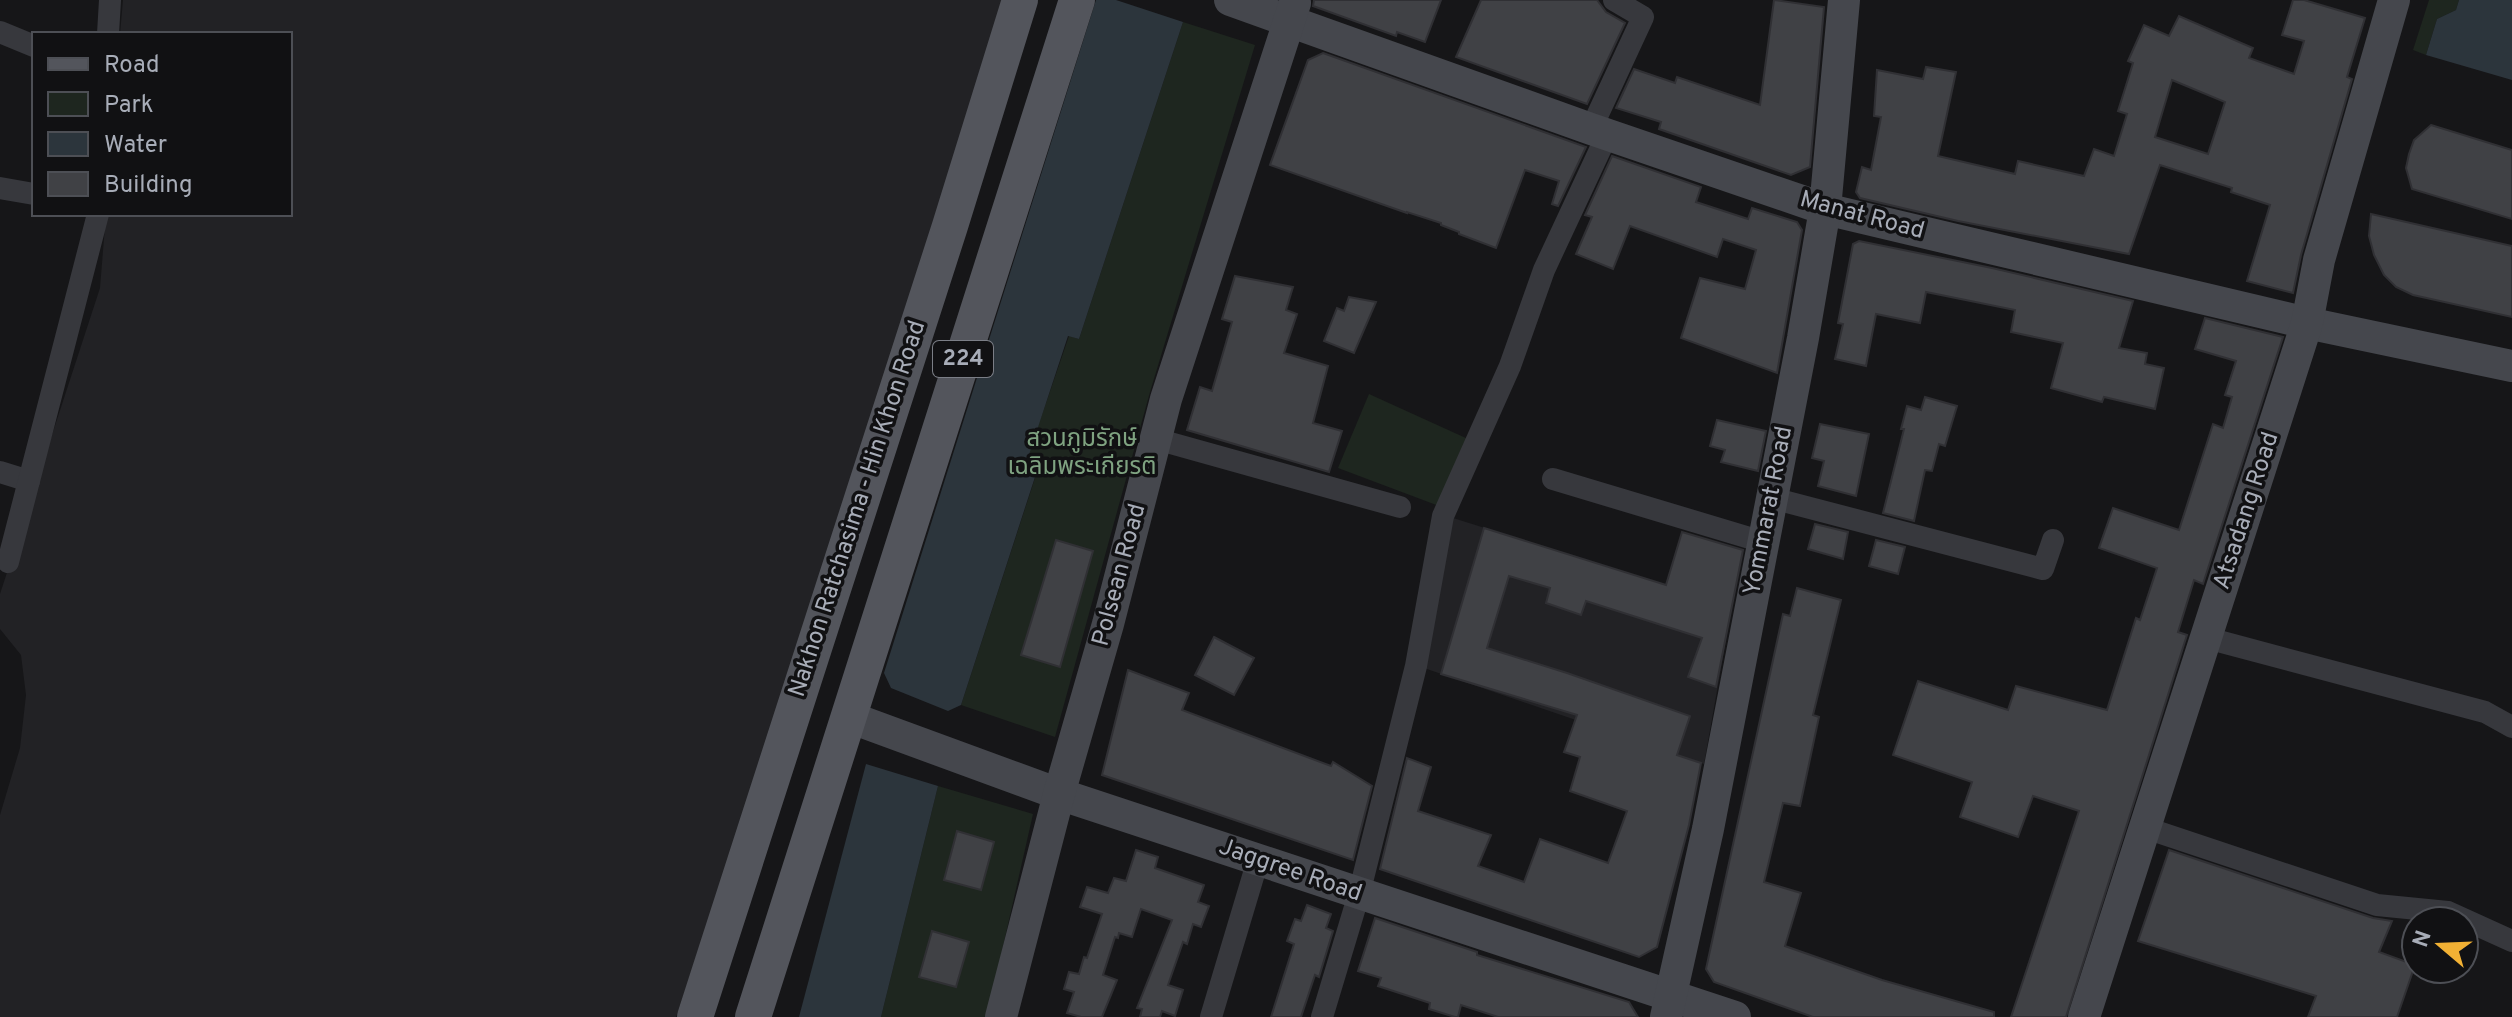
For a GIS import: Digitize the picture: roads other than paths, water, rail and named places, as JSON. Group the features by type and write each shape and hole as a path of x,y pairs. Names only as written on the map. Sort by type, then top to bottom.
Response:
{"main road":[{"name":"Nakhon Ratchasima - Hin Khon Road","path":"695,1017 1020,0"},
{"name":"224","path":"753,1017 1077,0"},
{"path":"797,699 849,717"}],"street":[{"path":"108,32 110,0"},
{"name":"Manat Road","path":"1230,0 1292,10 1599,132 1825,209 2307,323 2512,366"},
{"path":"1322,1017 1359,894 1416,666 1443,516 1510,366 1544,270 1643,17 1614,0"},
{"name":"Yommarat Road","path":"1669,1006 1708,829 1825,209 1844,0"},
{"name":"Atsadang Road","path":"2084,1017 2307,323 2319,260 2394,0"},
{"name":"Polsean Road","path":"1001,1017 1166,399 1292,10"},
{"path":"0,32 32,45"},
{"path":"0,188 32,194"},
{"path":"8,562 97,216"},
{"path":"1156,439 1400,507"},
{"path":"0,472 29,481"},
{"path":"1553,479 1763,542"},
{"path":"1772,498 2043,569 2053,540"},
{"path":"2207,638 2485,712 2512,727"},
{"name":"Jaggree Road","path":"849,717 1059,794 1359,894 1669,1006 1735,1017"},
{"path":"2146,828 2377,905 2448,912 2512,941"},
{"path":"1211,1017 1258,860"}],"water":[{"path":"1096,0 1116,0 1183,22 1079,339 1068,336 1023,473 1035,477 961,705 948,711 891,688 884,673"},
{"path":"2459,0 2512,0 2512,80 2426,55 2437,19 2456,10"},
{"path":"866,764 938,786 881,1017 799,1017"}],"park label":[{"name":"สวนภูมิรักษ์ เฉลิมพระเกียรติ","path":"1082,454"}]}
